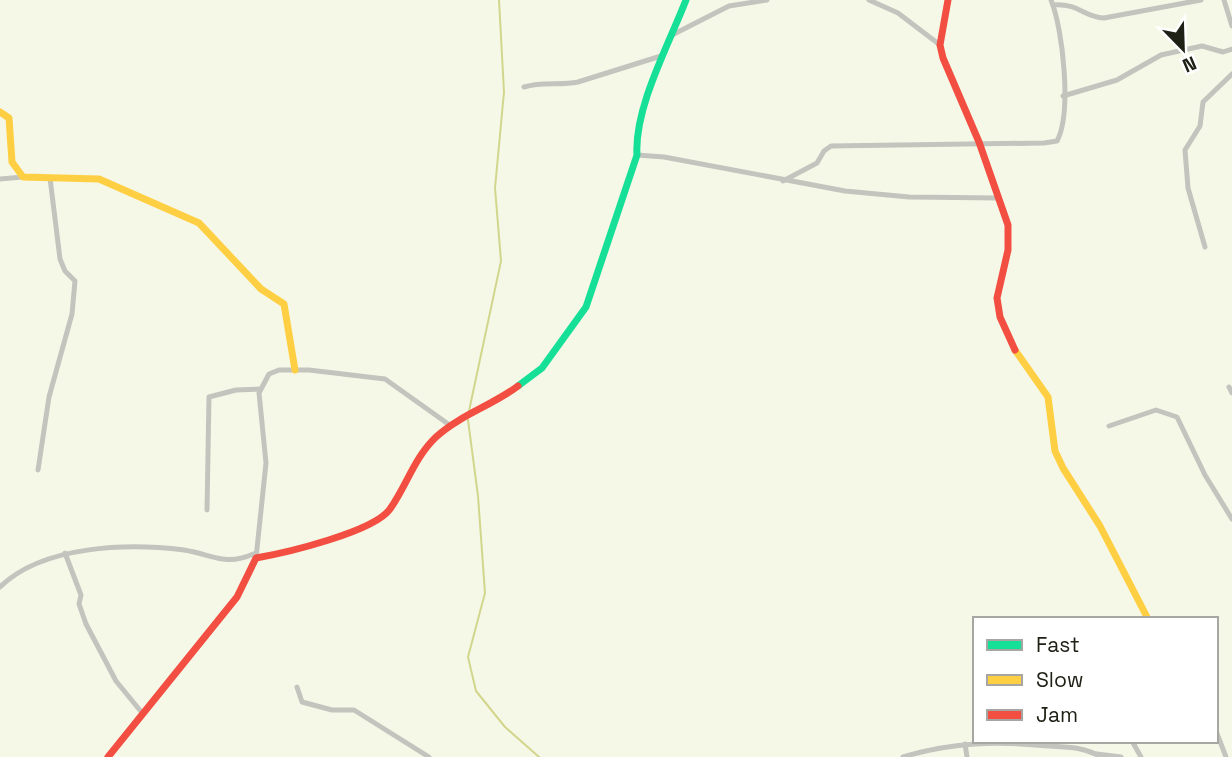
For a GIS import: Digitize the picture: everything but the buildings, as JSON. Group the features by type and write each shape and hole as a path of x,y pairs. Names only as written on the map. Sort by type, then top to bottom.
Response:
{"street":[{"path":"0,587 38,563 65,553 183,550 229,561 285,553 376,523 390,510 414,462 439,435 486,409 542,368 574,327 594,286 614,216 637,155 636,140 661,57 686,0"},
{"path":"672,35 729,6 766,0"},
{"path":"869,0 898,13 940,45"},
{"path":"948,0 940,45 950,80 979,142 1009,232 997,298 1000,317 1019,358 1048,397 1055,451 1063,468 1100,526 1147,617"},
{"path":"783,181 817,163 820,155 831,146 1057,141 1063,96 1063,45 1052,2 1076,6 1095,18 1104,18 1201,0"},
{"path":"1224,0 1232,26"},
{"path":"1063,96 1117,80 1161,55 1202,46 1223,52 1232,50"},
{"path":"524,87 578,82 661,57"},
{"path":"1205,247 1188,188 1185,150 1196,136 1203,102 1232,74"},
{"path":"0,112 9,118 12,162 23,177"},
{"path":"637,155 676,159 783,181 909,197 998,198"},
{"path":"0,179 81,177 115,183 148,202 208,229 261,289 284,304 295,370"},
{"path":"38,470 49,397 72,314 75,281 65,271 60,259 50,178"},
{"path":"108,757 237,597 256,556 266,473 260,389 269,374 279,370 295,370 385,379 451,426"},
{"path":"207,510 209,397 236,390 260,389"},
{"path":"1108,426 1156,410 1177,417 1205,475 1232,519"},
{"path":"65,553 81,595 79,604 86,624 116,681 143,714"},
{"path":"297,687 302,702 324,705 332,710 354,710 429,757"},
{"path":"1218,736 1226,757"},
{"path":"905,757 979,743"},
{"path":"1025,743 1121,757"},
{"path":"965,744 967,757"}],"waterway":[{"path":"469,411 501,261 495,188 504,92 499,0"},
{"path":"468,420 478,496 485,593 468,657 476,691 505,727 539,757"}],"traffic: fast":[{"path":"518,386 542,368 586,307 637,155 641,117 647,97 686,0"}],"traffic: slow":[{"path":"0,112 9,118 12,162 23,177 99,179 199,223 261,289 284,304 295,370"},
{"path":"1015,350 1048,397 1055,451 1063,468 1100,526 1147,617"}],"traffic: jam":[{"path":"948,0 940,45 943,58 979,142 1008,225 1008,250 997,298 1000,317 1015,350"},
{"path":"108,757 237,597 256,558 328,540 381,518 390,509 416,463 436,437 455,422 518,386"}]}
